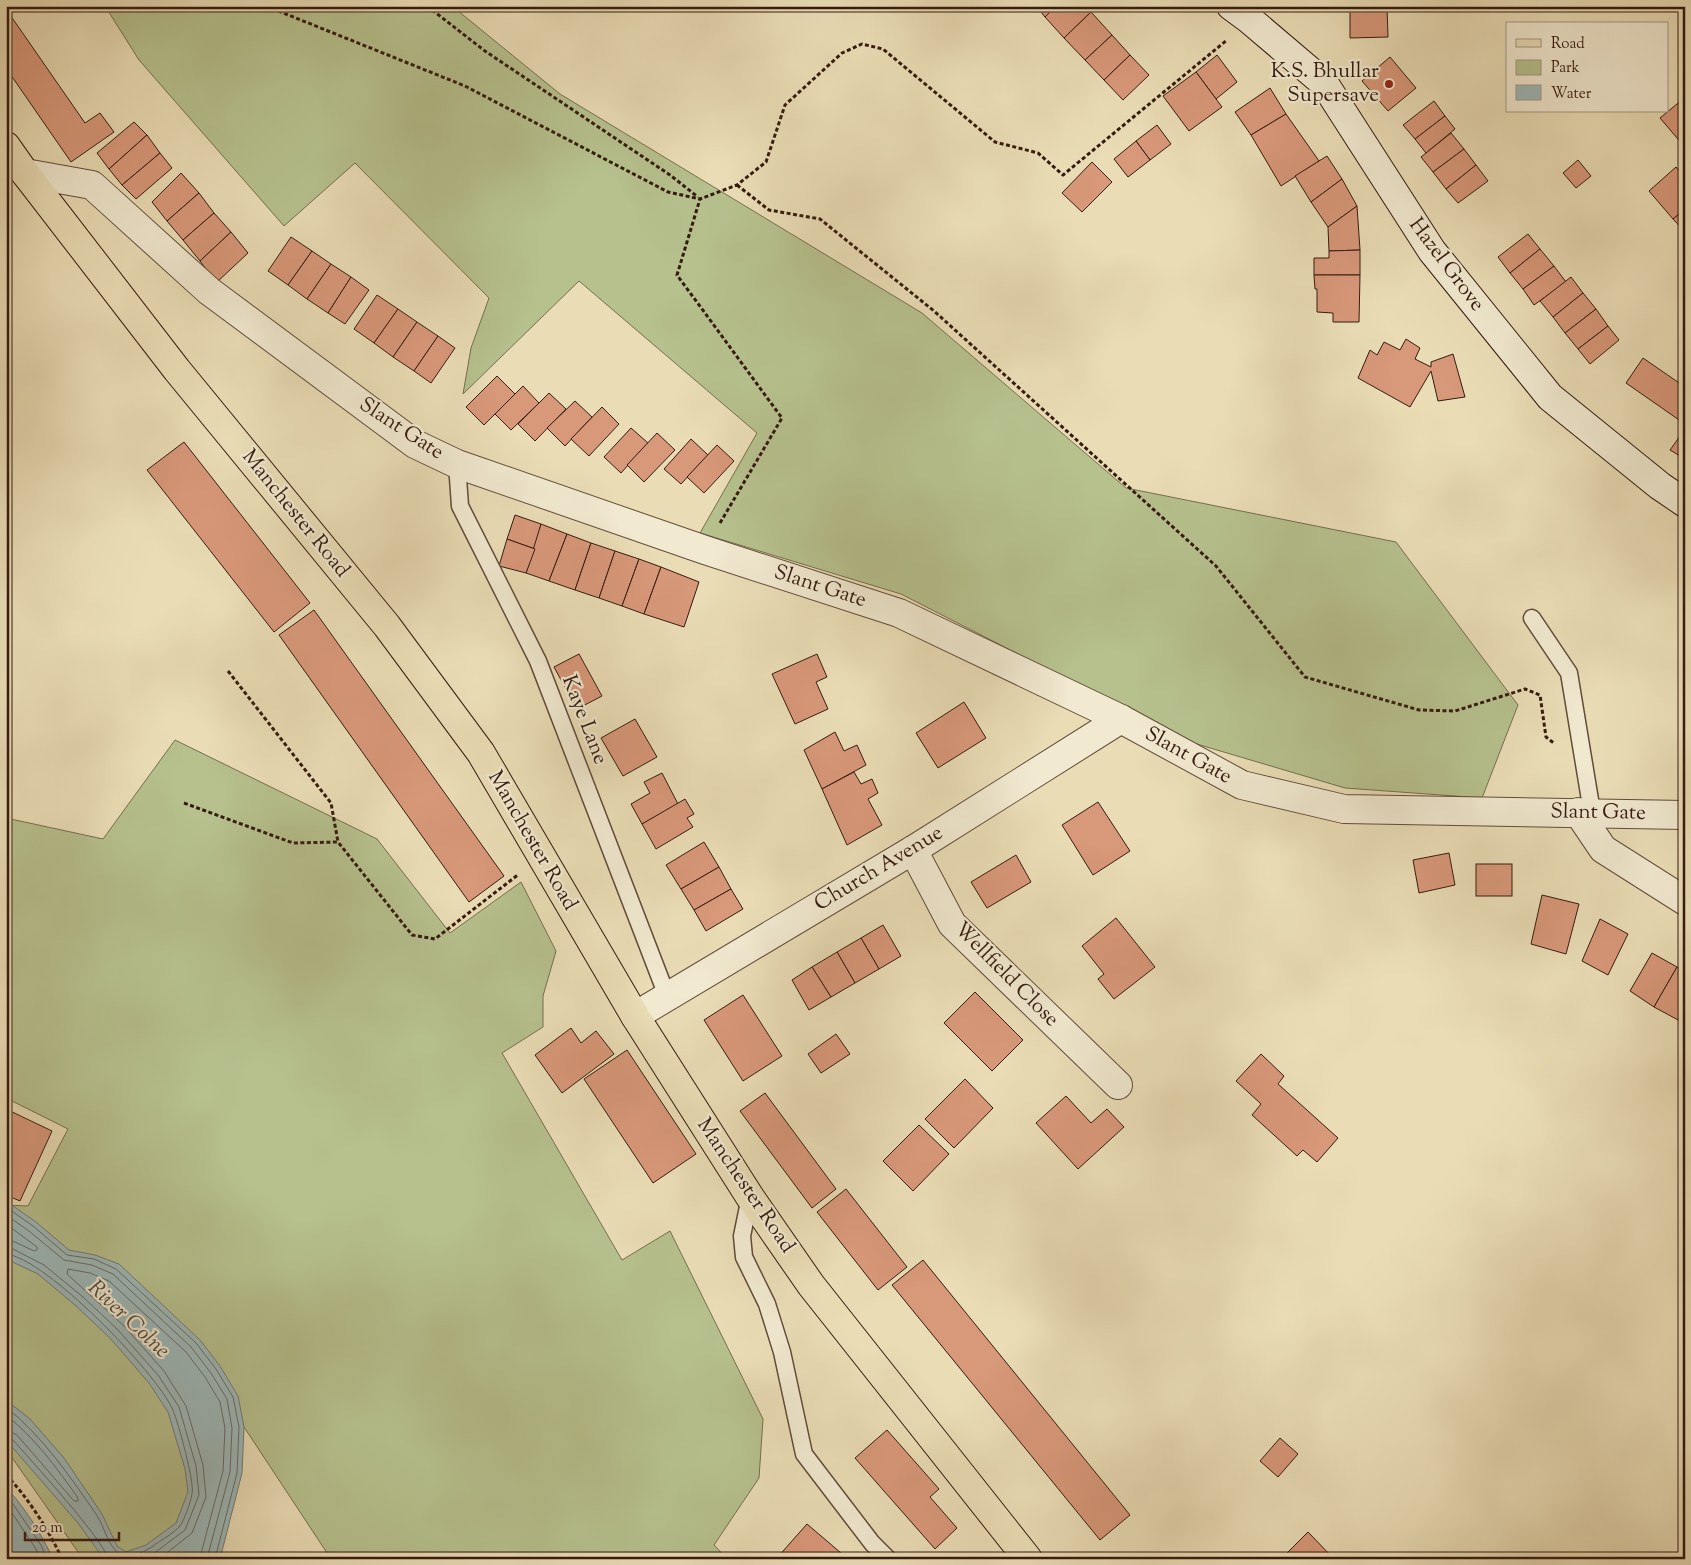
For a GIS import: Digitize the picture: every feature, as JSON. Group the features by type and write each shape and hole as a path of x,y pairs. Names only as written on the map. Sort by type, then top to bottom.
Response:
{"main road":[{"name":"Manchester Road","path":"6,146 177,370 387,626 481,753 635,1016 750,1197 811,1285 1028,1559"}],"street":[{"name":"Hazel Grove","path":"1240,13 1324,83 1432,251 1550,397 1660,486 1685,503"},
{"name":"Slant Gate","path":"25,173 92,185 209,292 415,444 457,464 705,550 899,613 1121,719 1242,785 1344,808 1685,815"},
{"name":"Church Avenue","path":"635,1016 913,850 1121,719"},
{"path":"1585,812 1603,849 1685,900"},
{"name":"Wellfield Close","path":"913,850 952,924 1118,1084"}],"lane":[{"name":"Kaye Lane","path":"457,464 460,506 538,661 667,996"},
{"path":"1532,618 1569,673 1584,765 1585,812"},
{"path":"750,1197 742,1236 744,1257 767,1304 782,1352 804,1454 872,1543 888,1559"}],"path":[{"path":"266,6 465,86 668,192 700,199 737,185 766,162 784,105 842,53 862,44 883,49 995,142 1038,153 1063,175 1240,13"},
{"path":"427,6 485,51 662,170 700,199"},
{"path":"737,185 769,210 820,219 934,311 1216,566 1305,677 1419,710 1455,711 1525,689 1540,695 1546,737 1584,765"},
{"path":"700,199 677,275 782,418 705,550"},
{"path":"228,671 331,803 338,842 412,935 435,939 542,858"},
{"path":"184,803 292,843 338,842"},
{"path":"6,1475 15,1484 54,1542 62,1559"}],"green space":[{"path":"105,6 452,6 560,94 922,313 1126,488 1396,542 1518,705 1482,798 1345,788 1190,742 901,594 700,533 757,433 579,281 463,394 471,348 489,298 355,163 284,226 139,60"},
{"path":"175,740 377,839 450,933 521,882 556,951 543,996 543,1027 502,1053 622,1260 670,1231 763,1419 759,1478 714,1545 727,1559 331,1559 244,1427 151,1559 83,1559 6,1449 6,1205 28,1206 68,1129 6,1098 6,818 103,839"}],"water":[{"name":"River Colne","path":"6,1201 36,1222 69,1250 95,1255 119,1264 200,1340 220,1366 238,1396 244,1427 242,1473 220,1559 104,1559 78,1523 6,1440 6,1400 30,1419 64,1458 102,1514 117,1546 126,1552 146,1545 176,1523 188,1492 185,1469 168,1412 149,1383 110,1338 75,1305 38,1274 6,1259"},
{"path":"6,1487 32,1521 53,1559 6,1559"}],"building":[{"path":"1036,6 1056,6 1045,17"},
{"path":"1056,6 1086,6 1091,12 1064,38 1045,17"},
{"path":"1350,6 1387,6 1388,37 1350,38"},
{"path":"6,9 85,123 100,113 114,132 71,162 6,68"},
{"path":"1091,12 1112,35 1085,60 1064,38"},
{"path":"1112,35 1130,55 1104,80 1085,60"},
{"path":"1130,55 1149,75 1123,100 1104,80"},
{"path":"1217,55 1237,82 1216,99 1196,72"},
{"path":"1390,57 1416,88 1388,111 1362,81"},
{"path":"1196,72 1222,107 1189,131 1163,96"},
{"path":"1270,88 1286,114 1251,135 1235,112"},
{"path":"1683,99 1685,101 1685,144 1683,145 1660,118"},
{"path":"1434,101 1445,116 1415,139 1403,125"},
{"path":"1286,114 1319,161 1281,186 1251,135"},
{"path":"1445,116 1455,129 1426,153 1415,139"},
{"path":"134,122 147,135 109,169 97,153"},
{"path":"1157,125 1171,144 1150,160 1136,141"},
{"path":"1451,133 1464,149 1433,172 1421,157"},
{"path":"147,135 160,153 122,185 109,169"},
{"path":"1136,141 1150,160 1128,177 1114,159"},
{"path":"1464,149 1476,165 1446,189 1433,172"},
{"path":"160,153 172,168 136,199 122,185"},
{"path":"1327,156 1342,179 1311,202 1295,176"},
{"path":"1578,160 1591,176 1576,188 1563,173"},
{"path":"1092,162 1112,182 1082,212 1062,193"},
{"path":"1476,165 1488,181 1458,203 1446,189"},
{"path":"1676,167 1685,178 1685,209 1673,219 1649,191"},
{"path":"181,173 199,193 167,221 152,202"},
{"path":"1342,179 1357,206 1328,227 1311,202"},
{"path":"199,193 214,213 183,240 167,221"},
{"path":"1357,206 1360,250 1329,251 1328,227"},
{"path":"1685,209 1685,232 1673,219"},
{"path":"214,213 231,232 200,261 183,240"},
{"path":"231,232 248,253 216,283 200,261"},
{"path":"1528,234 1540,249 1510,273 1498,257"},
{"path":"291,237 312,251 288,285 268,271"},
{"path":"1540,249 1554,266 1523,289 1510,273"},
{"path":"1360,250 1360,275 1314,275 1314,258 1329,258 1329,251"},
{"path":"312,251 331,264 307,299 288,285"},
{"path":"331,264 351,277 328,313 307,299"},
{"path":"1554,266 1566,282 1534,305 1523,289"},
{"path":"1314,275 1360,275 1359,322 1333,322 1333,313 1317,312 1317,289 1315,289"},
{"path":"351,277 369,290 345,324 328,313"},
{"path":"1571,277 1583,293 1553,317 1540,301"},
{"path":"1583,293 1596,309 1565,333 1553,317"},
{"path":"377,295 398,309 374,343 354,329"},
{"path":"398,309 417,322 393,357 374,343"},
{"path":"1596,309 1608,326 1578,349 1565,333"},
{"path":"417,322 438,336 414,371 393,357"},
{"path":"1608,326 1619,340 1590,364 1578,349"},
{"path":"438,336 455,348 431,383 414,371"},
{"path":"1406,339 1420,348 1415,359 1431,367 1431,362 1453,354 1465,397 1438,401 1431,371 1410,407 1358,378 1370,350 1377,355 1384,342 1400,350"},
{"path":"1643,358 1685,387 1685,417 1682,422 1626,383"},
{"path":"497,376 515,394 484,425 466,407"},
{"path":"523,386 539,403 511,430 495,414"},
{"path":"549,393 566,409 535,441 518,424"},
{"path":"575,401 592,417 565,446 547,428"},
{"path":"602,407 619,424 589,456 571,439"},
{"path":"631,428 648,443 621,473 604,457"},
{"path":"1685,429 1685,459 1670,450"},
{"path":"657,433 675,450 644,482 627,465"},
{"path":"691,439 708,455 681,484 664,469"},
{"path":"184,442 310,603 274,632 147,470"},
{"path":"717,445 734,461 704,493 687,477"},
{"path":"515,515 541,524 535,549 507,539"},
{"path":"541,524 567,534 549,581 526,573"},
{"path":"567,534 591,543 575,590 549,581"},
{"path":"507,539 535,549 526,573 499,566"},
{"path":"591,543 615,551 599,598 575,590"},
{"path":"615,551 639,559 622,606 599,598"},
{"path":"639,559 661,567 644,614 622,606"},
{"path":"661,567 699,582 684,627 644,614"},
{"path":"314,610 504,876 469,902 279,635"},
{"path":"579,654 602,696 577,709 554,667"},
{"path":"817,654 827,677 816,682 828,709 795,724 772,674"},
{"path":"964,702 986,738 938,768 916,733"},
{"path":"635,719 657,757 623,776 601,738"},
{"path":"835,732 844,751 857,745 866,765 822,789 804,750"},
{"path":"854,772 861,784 872,779 878,793 868,799 882,825 847,845 822,789"},
{"path":"662,773 678,804 642,824 631,804 650,793 644,782"},
{"path":"685,799 694,814 687,818 693,827 656,849 642,824"},
{"path":"1098,802 1130,851 1093,875 1062,825"},
{"path":"704,842 719,867 681,889 666,865"},
{"path":"1449,853 1455,885 1419,893 1413,860"},
{"path":"1016,855 1031,882 987,908 971,882"},
{"path":"1476,864 1512,864 1512,896 1476,896"},
{"path":"719,867 731,889 694,910 681,889"},
{"path":"731,889 743,909 706,931 694,910"},
{"path":"1542,895 1579,904 1566,954 1531,944"},
{"path":"1116,918 1155,967 1114,999 1098,979 1104,974 1082,946"},
{"path":"1600,919 1628,934 1608,975 1582,961"},
{"path":"883,925 901,956 879,969 861,938"},
{"path":"861,938 879,969 855,983 837,952"},
{"path":"837,952 855,983 831,997 812,967"},
{"path":"1652,953 1677,967 1654,1007 1630,991"},
{"path":"812,967 831,997 809,1010 792,980"},
{"path":"1677,967 1685,972 1685,1013 1680,1021 1654,1007"},
{"path":"975,992 1023,1040 992,1071 944,1023"},
{"path":"743,995 782,1056 743,1081 704,1020"},
{"path":"571,1028 581,1043 596,1031 614,1054 562,1093 535,1055"},
{"path":"836,1034 850,1054 821,1073 808,1054"},
{"path":"627,1050 696,1154 653,1183 584,1079"},
{"path":"1261,1054 1284,1076 1278,1084 1338,1138 1317,1162 1303,1150 1297,1156 1252,1115 1261,1104 1236,1081"},
{"path":"965,1079 993,1108 954,1148 925,1119"},
{"path":"765,1093 836,1189 812,1208 740,1111"},
{"path":"1066,1096 1091,1123 1107,1109 1124,1127 1078,1169 1036,1123"},
{"path":"6,1109 52,1131 20,1201 6,1195"},
{"path":"919,1125 949,1154 913,1191 883,1161"},
{"path":"846,1189 907,1267 878,1290 817,1212"},
{"path":"923,1260 1130,1515 1100,1540 892,1285"},
{"path":"887,1430 939,1489 930,1497 957,1528 935,1549 855,1458"},
{"path":"1280,1438 1298,1454 1278,1477 1260,1461"},
{"path":"807,1524 848,1559 776,1559"},
{"path":"1308,1532 1334,1559 1281,1559"}],"place":[{"name":"K.S. Bhullar Supersave","path":"1389,84"}]}
